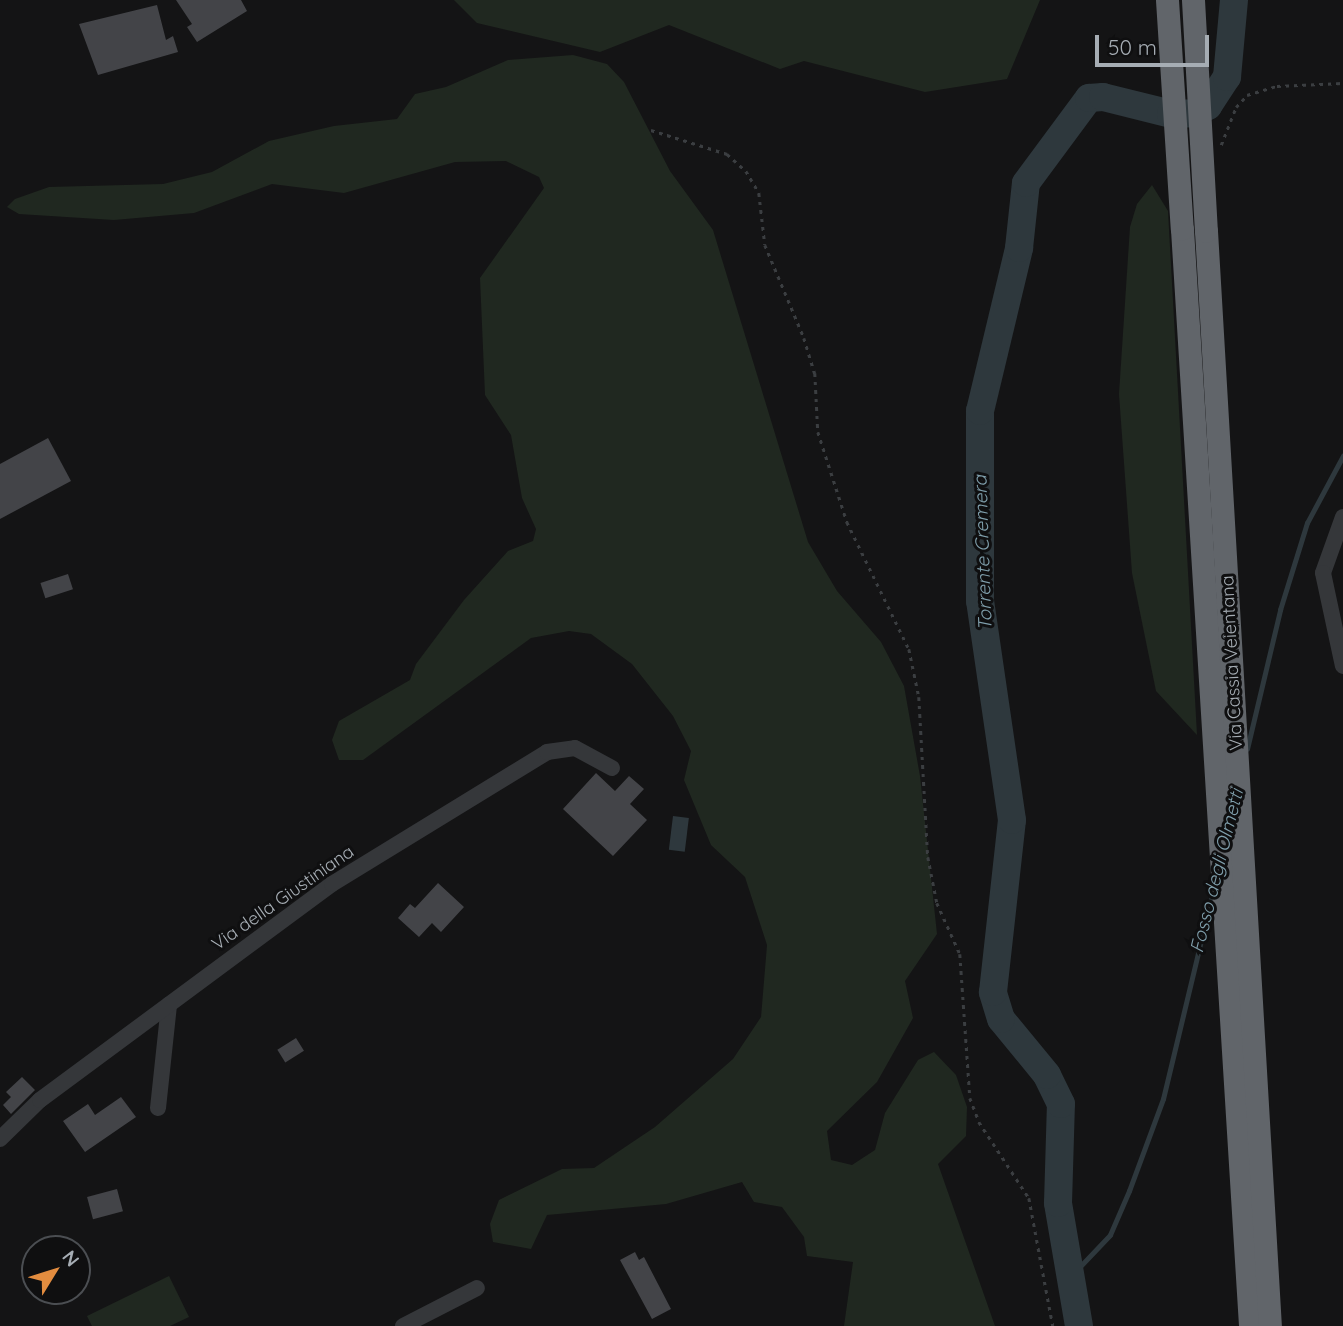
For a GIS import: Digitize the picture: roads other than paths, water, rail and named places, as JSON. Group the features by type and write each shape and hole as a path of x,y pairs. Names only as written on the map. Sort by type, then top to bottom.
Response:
{"highway":[{"name":"Via Cassia Veientana","path":"1167,0 1182,229 1221,670"},
{"name":"Via Cassia Veientana","path":"1194,0 1206,231 1221,670 1244,1067 1270,1326"},
{"path":"1244,1067 1244,1237 1250,1326"}],"street":[{"path":"1343,517 1323,573 1343,666"},
{"name":"Via della Giustiniana","path":"0,1139 40,1100 332,884 547,752 575,748 612,768"},
{"path":"158,1108 169,1005"},
{"path":"403,1326 477,1288"}],"waterway":[{"name":"Torrente Cremera","path":"1079,1326 1058,1203 1061,1104 1047,1075 1001,1019 993,992 1012,820 980,601 980,411 1019,248 1026,183 1089,98 1103,97 1171,114 1194,113 1208,106 1227,77 1234,0"},
{"name":"Fosso degli Olmetti","path":"1247,749 1280,610 1307,523 1343,456"},
{"name":"Fosso degli Olmetti","path":"1072,1275 1110,1235 1163,1099 1213,890"}]}
